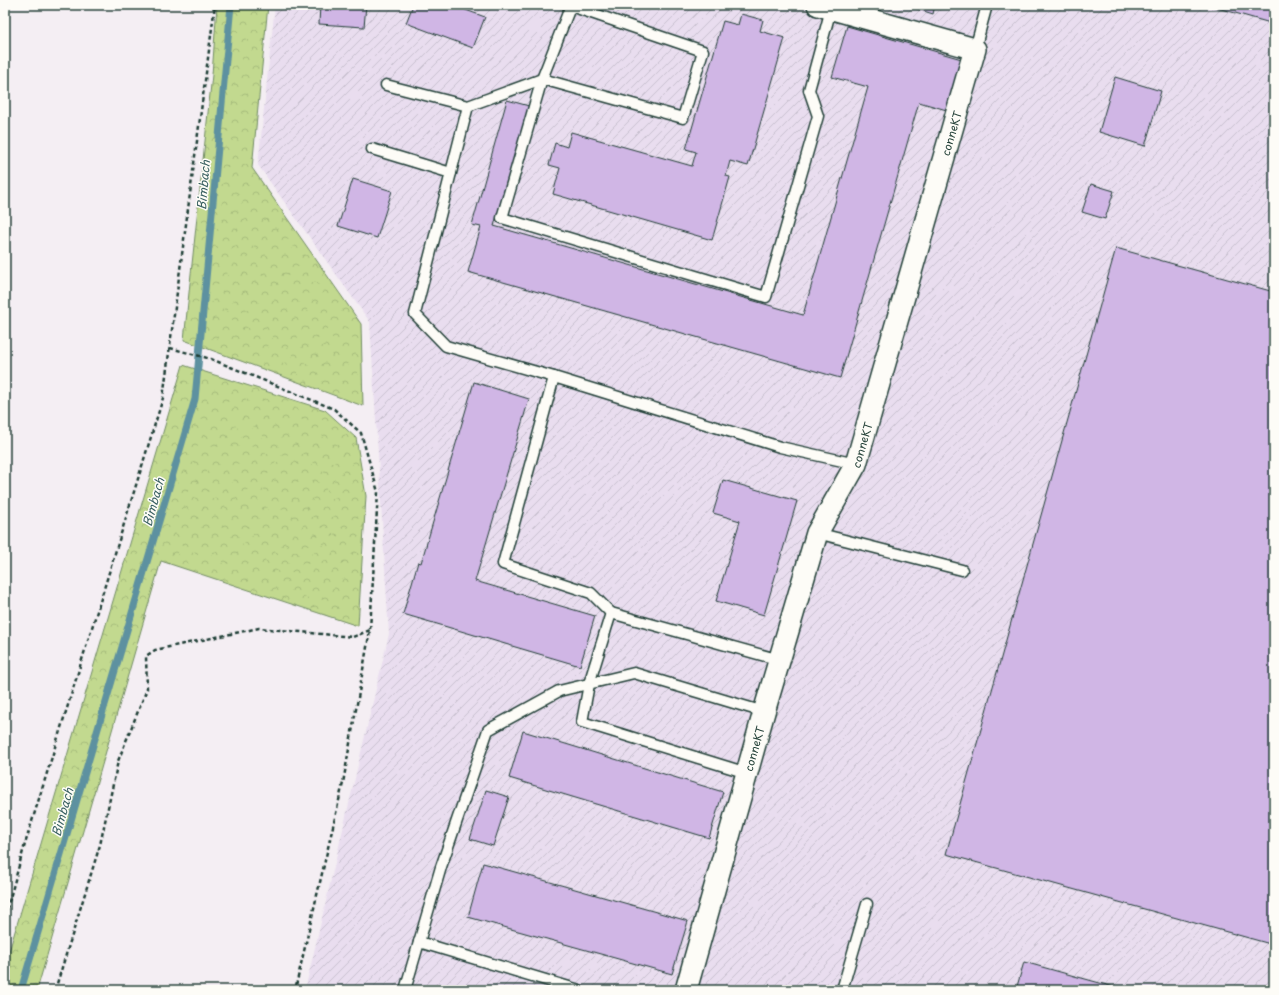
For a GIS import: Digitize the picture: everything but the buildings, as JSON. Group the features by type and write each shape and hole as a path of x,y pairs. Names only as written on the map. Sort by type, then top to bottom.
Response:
{"street":[{"path":"825,7 975,49"},
{"name":"conneKT","path":"686,990 764,712 817,532 856,464 975,49"}],"lane":[{"path":"386,85 468,106 542,79 683,118 703,51 571,5 542,79 502,218 766,297 818,116 809,90 825,7"},
{"path":"975,49 987,5"},
{"path":"468,106 415,314 446,346 554,377 780,447 856,464"},
{"path":"372,149 451,173"},
{"path":"554,377 503,564 591,594 612,613 780,660"},
{"path":"817,532 962,570"},
{"path":"612,613 589,684 582,722 747,773"},
{"path":"405,990 441,867 488,730 559,691 634,673 764,712"},
{"path":"842,990 867,904"},
{"path":"419,942 579,990"}],"path":[{"path":"5,916 25,844 163,398 215,5"},
{"path":"170,348 211,359 334,409 361,434 378,492 370,630 343,783 295,990"},
{"path":"55,990 100,845 118,761 147,690 146,656 155,650 259,628 353,637 370,630"}],"shaded area":[{"path":"275,5 1274,5 1274,990 305,990 389,634 370,322 258,165"}],"green space":[{"path":"217,5 268,5 252,168 361,324 363,406 184,340 212,75"},
{"path":"183,365 325,410 356,438 366,496 358,626 161,561 37,990 5,990 5,965"}],"waterway":[{"name":"Bimbach","path":"21,990 195,399 231,5"}]}
